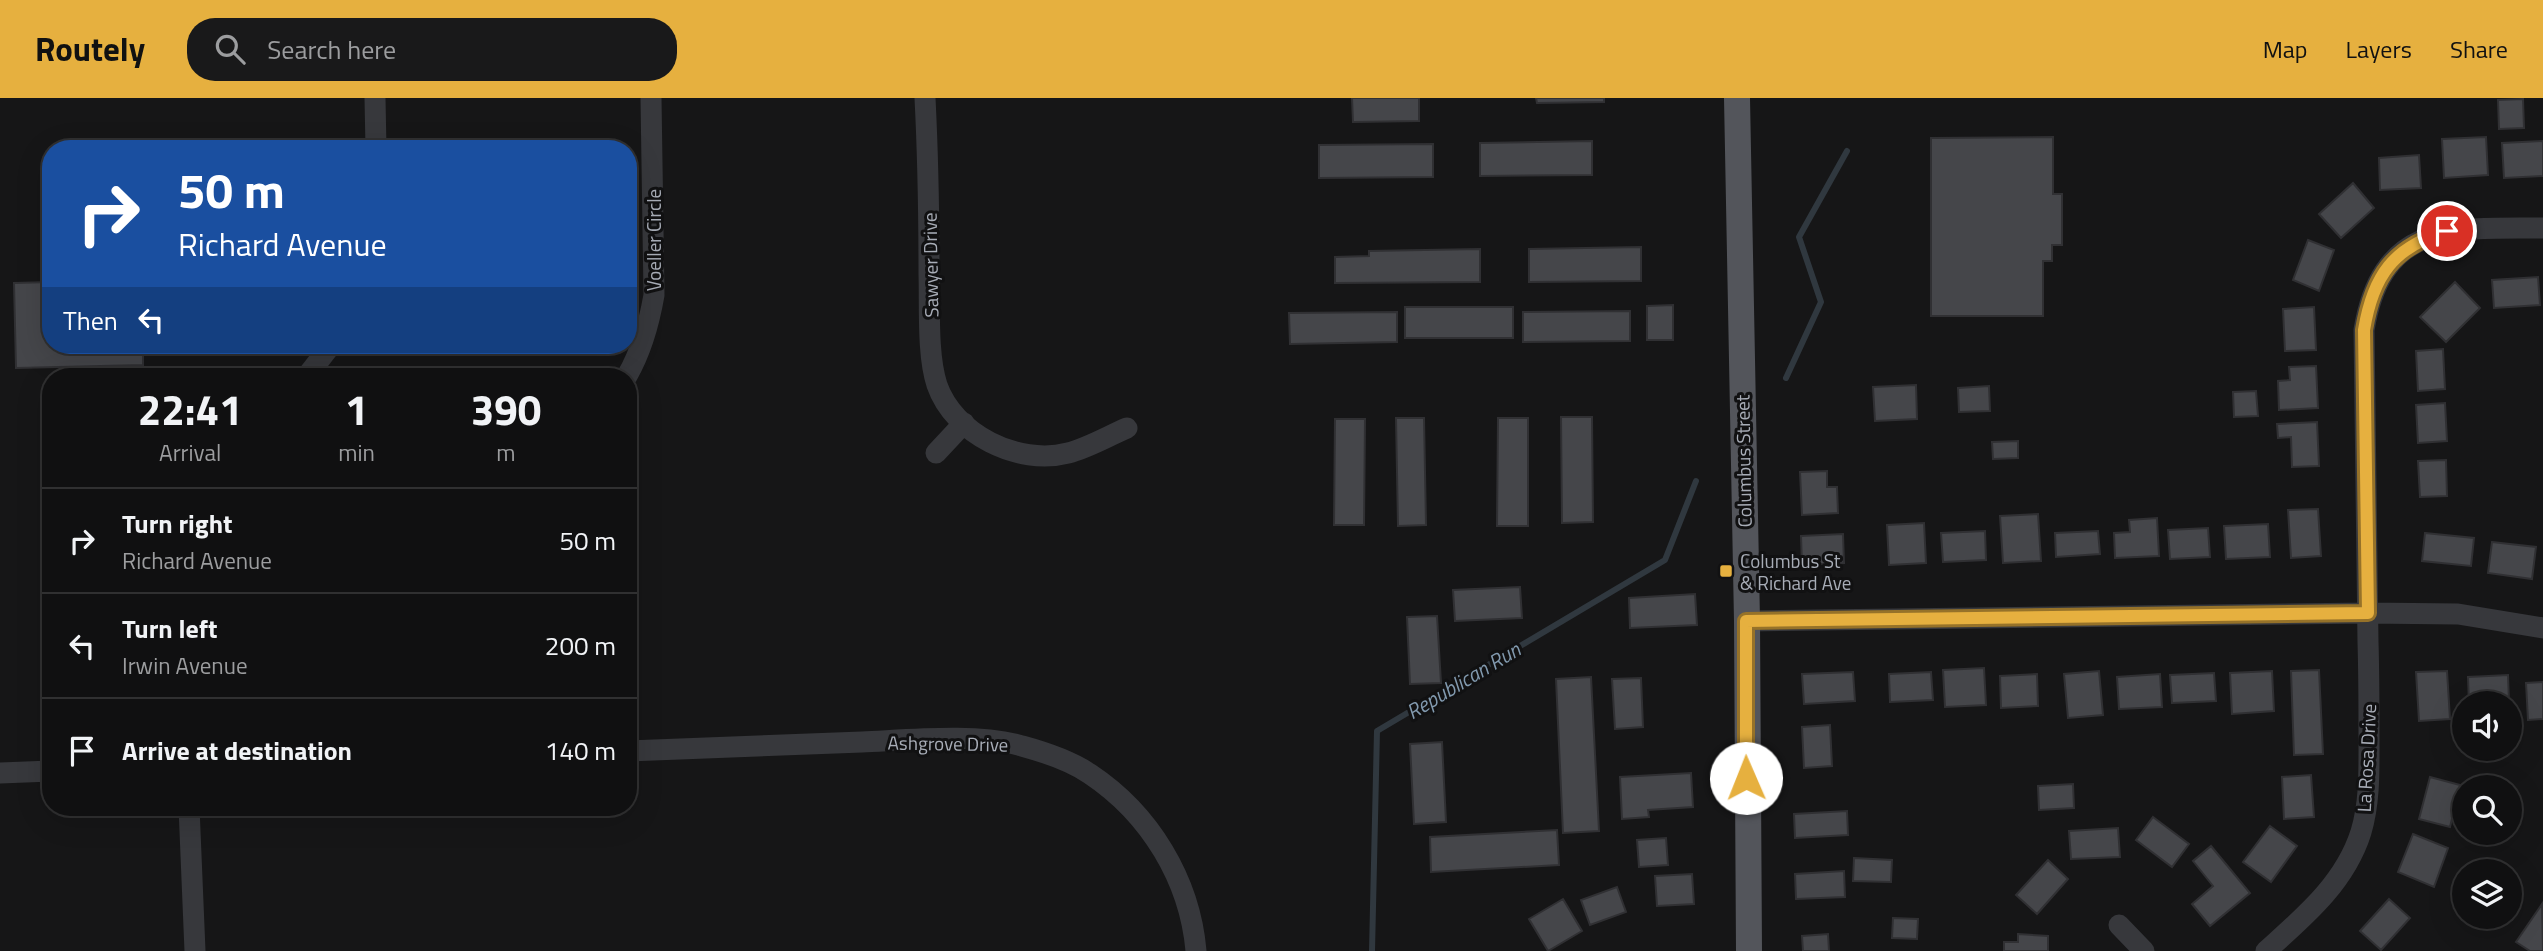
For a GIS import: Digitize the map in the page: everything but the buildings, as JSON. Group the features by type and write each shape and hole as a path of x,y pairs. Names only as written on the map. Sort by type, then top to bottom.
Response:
{"main road":[{"name":"Columbus Street","path":"1737,98 1749,951"}],"street":[{"path":"375,98 376,140"},
{"name":"Voeller Circle","path":"632,368 645,337 654,295 651,98"},
{"name":"Sawyer Drive","path":"925,98 930,315 934,367 943,398 952,412 986,442 1000,448 1041,455 1067,453 1127,428"},
{"name":"La Rosa Drive","path":"2266,951 2314,908 2353,852 2361,832 2369,783 2364,330 2372,293 2392,261 2409,246 2427,237 2468,228 2543,228"},
{"path":"313,368 324,354"},
{"path":"936,453 964,423"},
{"path":"1746,621 2368,613 2458,614 2543,628"},
{"name":"Ashgrove Drive","path":"637,751 911,740 982,740 1019,745 1056,757 1090,774 1119,797 1147,827 1171,863 1185,896 1195,934 1196,951"},
{"path":"0,773 42,771"},
{"path":"189,816 195,951"},
{"path":"2119,925 2144,951"}],"waterway":[{"name":"Republican Run","path":"1786,378 1821,302 1799,237 1847,151"},
{"name":"Republican Run","path":"1372,951 1377,731 1665,560 1696,481"}],"place":[{"name":"Columbus St & Richard Ave","path":"1726,571"}],"route":[{"path":"1746,778 1746,621 2368,613 2364,330 2367,309 2372,293 2392,261 2409,246 2447,231"}]}
